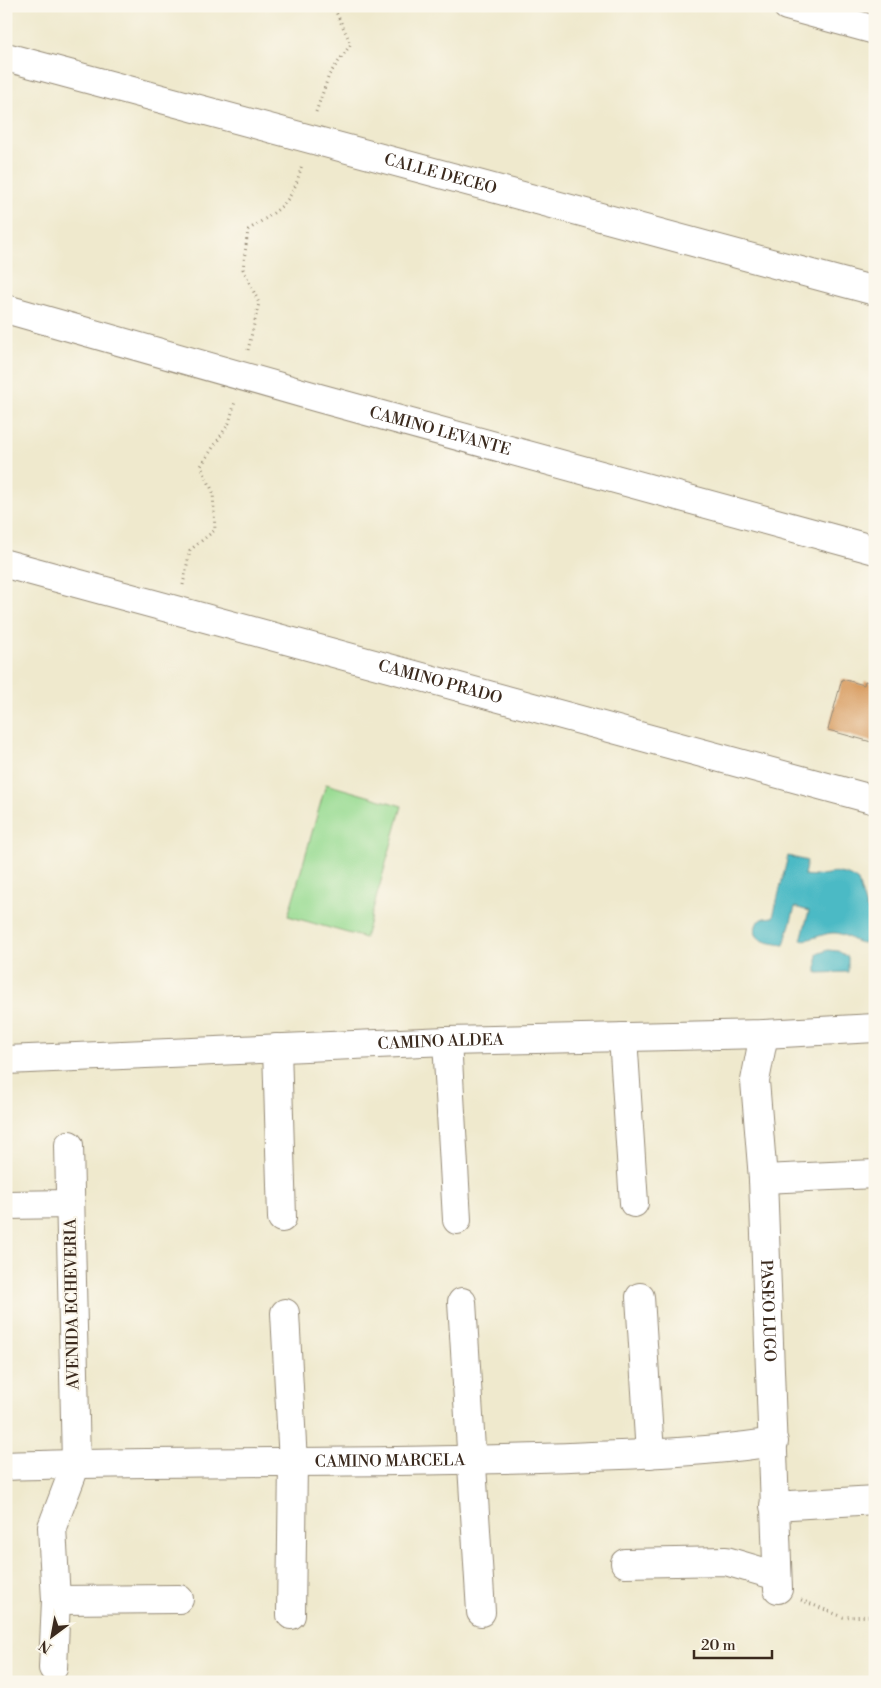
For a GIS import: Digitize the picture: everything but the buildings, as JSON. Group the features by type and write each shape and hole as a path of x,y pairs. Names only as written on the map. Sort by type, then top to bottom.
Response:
{"street":[{"path":"787,6 875,30"},
{"name":"CALLE DECEO","path":"6,57 875,291"},
{"name":"CAMINO LEVANTE","path":"6,309 242,374 319,398 875,550"},
{"name":"CAMINO PRADO","path":"6,564 875,800"},
{"name":"CAMINO ALDEA","path":"6,1060 447,1041 764,1034 875,1028"},
{"name":"PASEO LUGO","path":"764,1034 755,1081 763,1179 774,1442 777,1582"},
{"path":"623,1037 634,1203"},
{"path":"447,1041 457,1220"},
{"path":"277,1048 282,1218"},
{"name":"AVENIDA ECHEVERIA","path":"69,1145 76,1464"},
{"path":"763,1179 875,1174"},
{"path":"6,1205 70,1204"},
{"path":"640,1296 650,1454"},
{"path":"462,1302 481,1612"},
{"path":"285,1313 293,1463 292,1615"},
{"name":"CAMINO MARCELA","path":"6,1466 471,1460 650,1454 733,1448 774,1442"},
{"path":"53,1668 56,1600 52,1527 76,1464"},
{"path":"774,1506 875,1500"},
{"path":"625,1563 726,1561 777,1582"},
{"path":"56,1600 179,1599"}],"path":[{"path":"178,610 190,550 216,530 213,492 201,466 229,423 259,303 243,268 248,230 285,204 297,184 308,137 329,74 351,44 336,12 336,6"},
{"path":"777,1582 844,1617 875,1616"}],"green space":[{"path":"326,784 402,806 365,938 288,916"}],"water":[{"path":"788,856 807,861 804,875 837,873 851,876 858,881 866,908 875,918 873,940 863,943 836,933 801,940 809,911 795,907 784,945 759,938 755,929 757,923 764,918 773,917"},
{"path":"828,950 838,951 848,957 848,972 817,973 817,954"}]}
